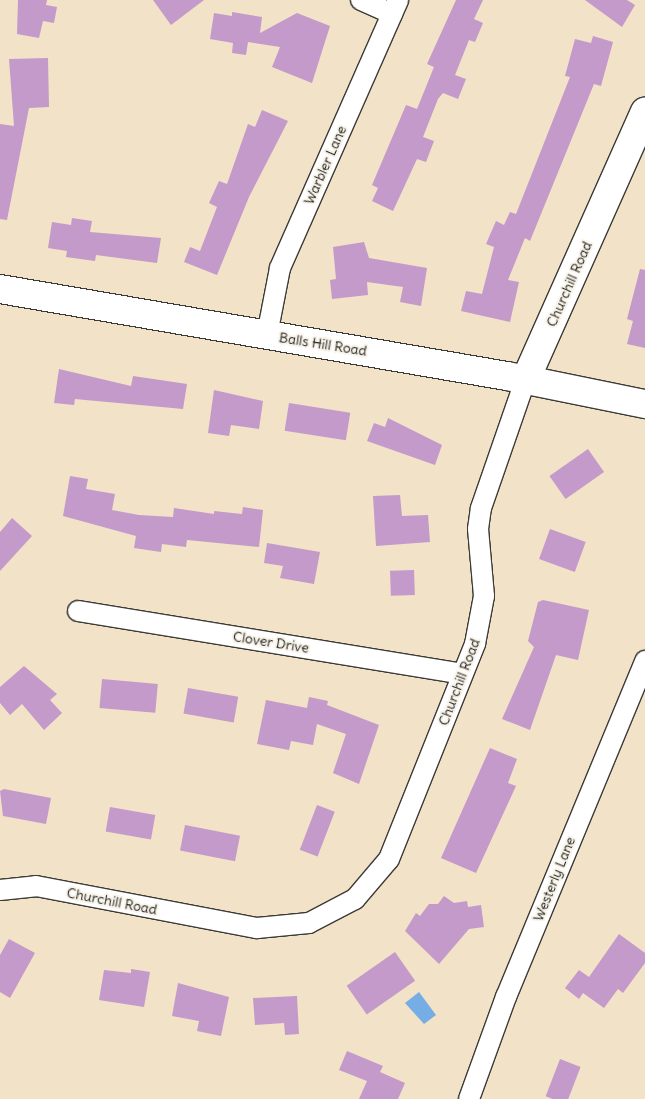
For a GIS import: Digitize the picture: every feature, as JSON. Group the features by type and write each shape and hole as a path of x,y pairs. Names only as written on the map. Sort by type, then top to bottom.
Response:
{"street":[{"path":"361,0 395,7"},
{"name":"Warbler Lane","path":"267,335 280,268 395,7"},
{"name":"Churchill Road","path":"0,890 36,886 257,928 285,928 332,914 355,899 389,859 482,620 478,529 482,508 526,381 645,111"},
{"name":"Balls Hill Road","path":"0,289 526,381 645,404"},
{"name":"Clover Drive","path":"78,611 462,674"},
{"name":"Westerly Lane","path":"469,1099 506,997 645,661"}],"water":[{"path":"419,992 436,1015 424,1024 405,1003"}],"building":[{"path":"18,0 47,0 46,5 57,7 54,23 43,21 39,38 17,34"},
{"path":"153,0 204,0 171,25"},
{"path":"456,0 483,0 474,19 483,23 475,42 469,40 455,75 466,79 458,99 443,93 438,99 423,137 434,141 426,162 417,159 393,211 372,201 378,188 372,185 406,105 417,109 434,67 427,64"},
{"path":"585,0 627,0 635,5 622,27"},
{"path":"232,12 262,17 260,33 297,13 330,26 312,83 272,67 280,47 248,42 246,55 232,53 233,43 210,39 214,13 232,16"},
{"path":"593,36 613,42 601,86 594,84 530,241 525,238 508,280 519,282 510,322 461,311 466,291 482,294 494,247 486,244 496,221 504,225 510,212 516,214 570,77 565,76 575,39 591,43"},
{"path":"48,58 49,107 29,108 7,220 0,219 0,124 14,126 9,59"},
{"path":"262,110 288,121 249,197 217,275 184,262 190,247 200,251 217,207 209,203 219,181 227,184 248,124 255,127"},
{"path":"72,218 92,221 90,232 161,238 157,263 96,255 95,261 66,257 67,251 48,248 52,222 71,225"},
{"path":"364,242 369,258 427,268 421,306 400,302 403,287 367,282 368,295 332,299 330,280 336,279 333,247"},
{"path":"640,269 645,270 645,348 627,344 633,321 627,319"},
{"path":"59,369 131,386 133,376 187,384 183,409 75,399 74,405 54,403"},
{"path":"214,390 263,401 259,429 231,425 229,436 208,433"},
{"path":"289,403 350,413 346,440 285,431"},
{"path":"388,418 442,445 435,465 367,441 374,423 385,427"},
{"path":"588,449 604,472 566,499 549,476"},
{"path":"70,476 88,479 86,489 115,494 112,510 139,515 173,517 174,508 214,514 214,511 242,514 243,507 263,510 259,547 187,540 186,547 162,544 161,552 134,548 136,536 63,516"},
{"path":"400,495 402,516 428,515 430,542 376,546 373,496"},
{"path":"12,518 32,536 0,571 0,532"},
{"path":"550,529 586,542 575,572 539,559"},
{"path":"267,543 320,552 314,584 280,578 283,566 264,563"},
{"path":"414,570 415,595 391,596 390,571"},
{"path":"543,600 589,610 578,660 556,655 530,730 502,719 534,647 528,641 538,602"},
{"path":"24,666 57,694 50,700 62,713 44,730 22,704 10,715 0,703 0,687"},
{"path":"102,679 158,684 155,713 99,708"},
{"path":"188,688 238,697 234,722 183,714"},
{"path":"309,697 328,701 327,705 379,725 359,784 333,773 346,734 317,724 313,745 291,741 289,750 257,744 266,700 307,708"},
{"path":"490,748 517,759 508,783 516,786 476,873 441,858"},
{"path":"4,789 51,798 46,824 3,816 0,791"},
{"path":"317,805 335,812 318,857 300,850"},
{"path":"110,807 155,815 151,840 106,832"},
{"path":"185,825 240,836 235,861 180,851"},
{"path":"444,896 454,903 467,901 468,907 481,905 484,927 469,929 439,964 405,931 416,913 420,916 429,904 438,904"},
{"path":"619,934 645,953 645,963 623,993 618,989 604,1008 583,993 579,999 565,988 579,970 589,977"},
{"path":"9,939 35,953 10,998 0,992 0,955"},
{"path":"395,952 415,981 367,1015 347,986"},
{"path":"131,969 150,972 144,1007 99,1000 104,970 131,973"},
{"path":"178,983 229,997 221,1036 197,1031 199,1021 172,1016"},
{"path":"297,996 299,1034 285,1035 284,1023 255,1025 253,998"},
{"path":"347,1051 383,1066 380,1072 405,1083 398,1099 359,1099 367,1081 339,1070"},
{"path":"560,1059 581,1067 568,1099 553,1099 546,1096"}]}
